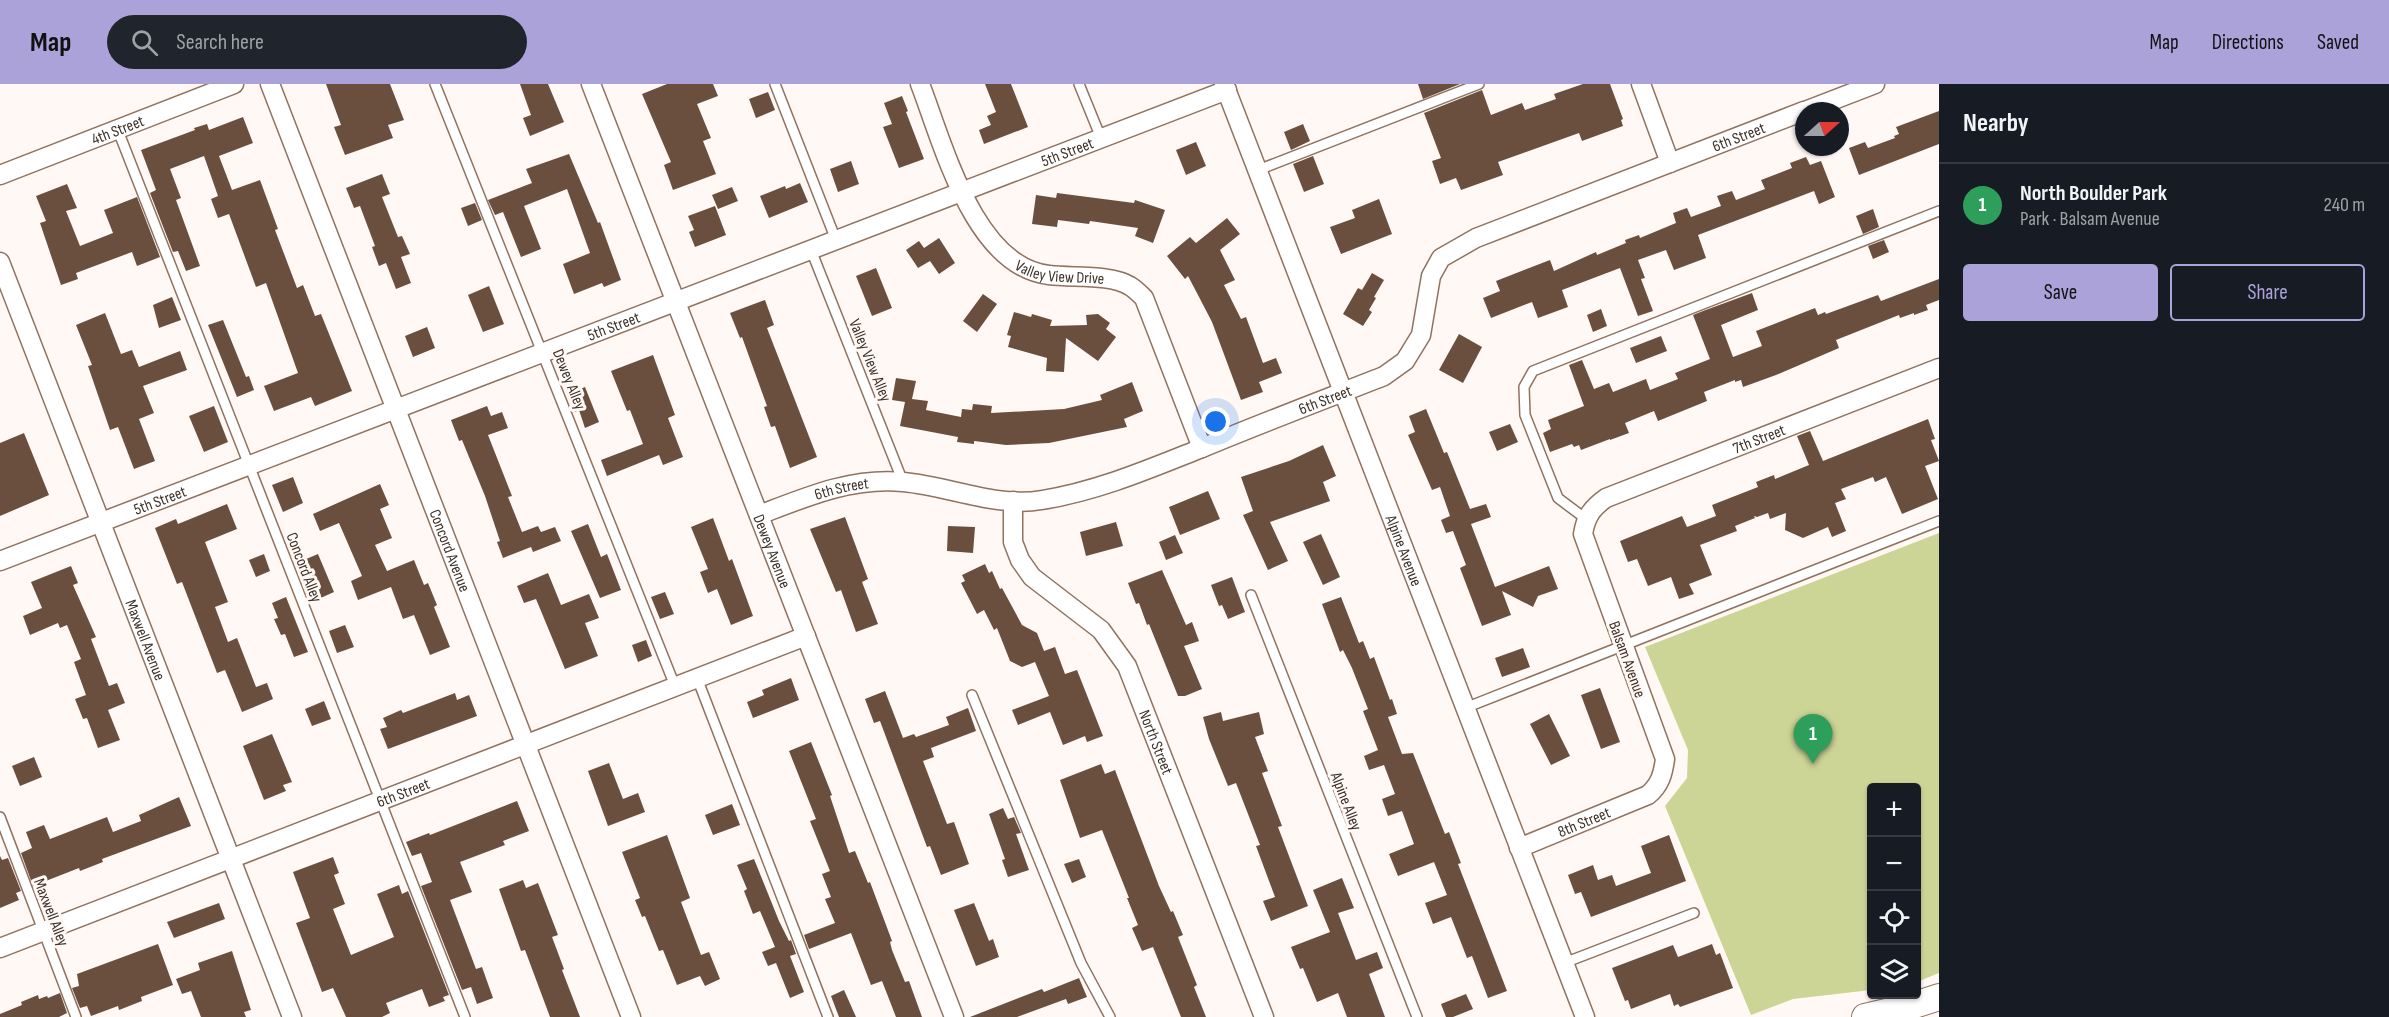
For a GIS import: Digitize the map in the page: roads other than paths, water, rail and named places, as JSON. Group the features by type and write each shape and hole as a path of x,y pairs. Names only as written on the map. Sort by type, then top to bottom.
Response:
{"street":[{"name":"4th Street","path":"0,175 234,84"},
{"name":"Concord Avenue","path":"270,84 631,1017"},
{"name":"Dewey Avenue","path":"591,84 954,1017"},
{"name":"Valley View Drive","path":"920,84 962,192 997,248 1019,266 1044,275 1115,279 1131,286 1144,298 1202,448"},
{"path":"1641,84 1670,163"},
{"name":"6th Street","path":"1828,102 1875,84"},
{"name":"5th Street","path":"0,561 962,192 1225,87"},
{"name":"Alpine Avenue","path":"1225,87 1584,1017"},
{"name":"6th Street","path":"759,515 830,488 866,482 903,482 1013,501 1040,501 1093,489 1144,472 1384,376 1405,361 1420,335 1431,276 1442,258 1476,238 1795,114"},
{"name":"Maxwell Avenue","path":"0,262 292,1017"},
{"name":"7th Street","path":"1586,519 1594,507 1606,498 1939,368"},
{"name":"North Street","path":"1013,501 1013,542 1020,560 1032,577 1101,630 1127,666 1264,1017"},
{"name":"Balsam Avenue","path":"1586,519 1583,534 1665,759 1663,774 1656,788 1648,795"},
{"name":"6th Street","path":"0,948 806,636"},
{"name":"8th Street","path":"1519,848 1648,795"},
{"path":"1865,1017 1939,997"}],"lane":[{"name":"Dewey Alley","path":"435,84 544,352 675,686"},
{"path":"775,84 836,240"},
{"path":"1079,84 1101,138"},
{"path":"1258,170 1479,84"},
{"name":"Concord Alley","path":"117,128 465,1017"},
{"path":"1586,519 1558,498 1526,415 1524,387 1533,371 1939,211"},
{"name":"Valley View Alley","path":"811,250 903,482"},
{"path":"1465,708 1939,521"},
{"name":"Alpine Alley","path":"1251,595 1417,1017"},
{"path":"697,678 828,1017"},
{"path":"972,695 1081,963 1110,1017"},
{"name":"Maxwell Alley","path":"0,818 76,1017"},
{"path":"1564,963 1694,913"}],"place":[{"name":"North Boulder Park","path":"1813,764"}]}
